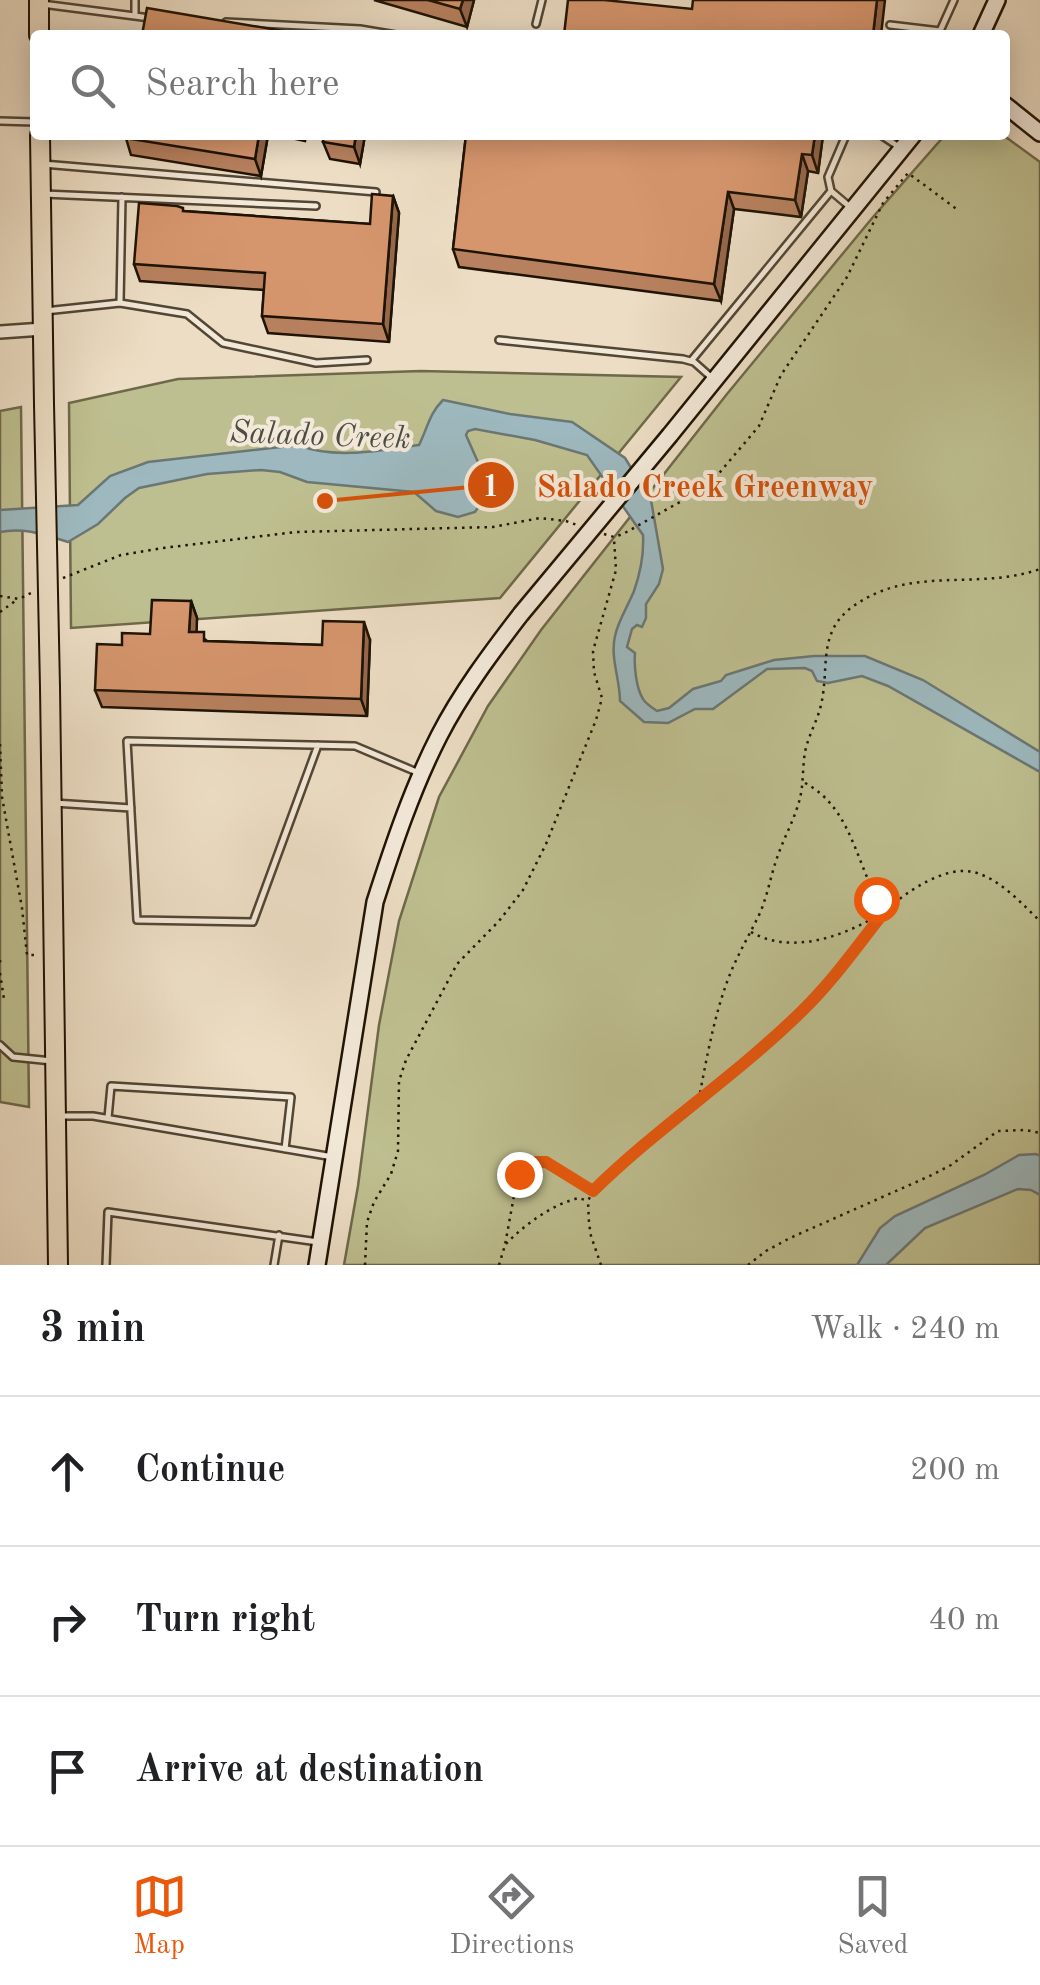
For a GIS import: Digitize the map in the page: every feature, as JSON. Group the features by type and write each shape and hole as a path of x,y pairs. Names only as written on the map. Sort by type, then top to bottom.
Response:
{"main road":[{"path":"983,30 997,0"},
{"path":"39,2 39,30"},
{"path":"1010,109 1040,132"},
{"path":"40,140 58,1265"},
{"path":"317,1265 375,902 389,857 440,735 520,614 907,142"}],"street":[{"path":"0,332 43,320"}],"lane":[{"path":"100,0 100,11"},
{"path":"134,16 135,0"},
{"path":"536,24 542,0"},
{"path":"940,30 954,0"},
{"path":"39,2 162,20"},
{"path":"220,22 366,30"},
{"path":"890,25 921,30"},
{"path":"0,121 30,122"},
{"path":"844,140 828,177 830,191 852,209"},
{"path":"40,163 376,192"},
{"path":"691,362 830,191"},
{"path":"41,194 316,206"},
{"path":"120,304 122,197"},
{"path":"43,320 120,304 188,314 222,343 316,363 367,360"},
{"path":"499,340 683,358 714,380"},
{"path":"318,745 253,922 138,920 127,741 318,745 355,746 422,774"},
{"path":"51,803 131,808"},
{"path":"0,1045 13,1057 55,1062"},
{"path":"108,1118 111,1086 291,1097 284,1149"},
{"path":"56,1116 108,1118 336,1158"},
{"path":"106,1265 108,1212 321,1242"},
{"path":"274,1265 279,1235"}],"path":[{"path":"602,534 614,537 630,530 715,478 759,426 786,366 847,277 883,203 908,174 958,210"},
{"path":"52,582 121,555 296,532 493,528 540,518 584,528"},
{"path":"365,1265 367,1222 391,1174 398,1150 399,1081 406,1060 457,964 500,921 523,890 596,720 602,698 592,651 616,570 614,537"},
{"path":"701,1100 702,1079 720,1004 735,960 762,907 799,804 806,745 824,694 829,634 855,605 890,588 922,581 997,580 1040,569"},
{"path":"0,612 36,590"},
{"path":"0,596 19,599"},
{"path":"0,744 2,797 27,954 53,957"},
{"path":"803,782 816,788 841,818 885,911"},
{"path":"602,1265 590,1236 588,1201 593,1191 626,1158 701,1100 802,1011 896,901 954,872 976,872 1040,921"},
{"path":"750,931 770,942 804,941 846,932 885,911"},
{"path":"0,973 4,999"},
{"path":"748,1265 790,1238 950,1165 998,1131 1040,1134"},
{"path":"499,1265 519,1174 530,1162 546,1162 593,1191"},
{"path":"505,1245 560,1205 579,1198 588,1201"}],"green space":[{"path":"941,140 1010,140 1040,162 1040,1265 344,1265 379,1025 399,921 439,797 488,706 541,630 873,217"},
{"path":"421,371 681,377 500,598 71,628 69,403 178,379"},
{"path":"21,407 29,1107 0,1102 0,411"}],"water":[{"path":"443,400 572,422 625,458 651,500 663,569 646,604 642,627 632,629 627,647 635,653 641,694 657,711 669,708 693,689 774,660 865,656 923,680 1040,752 1040,772 888,686 862,676 828,683 817,681 812,671 805,668 767,669 713,709 695,709 668,723 644,722 620,701 614,652 616,630 638,578 643,535 587,455 535,440 468,431 466,435 485,478 485,497 475,512 458,517 436,511 414,492 307,482 261,470 207,474 139,488 98,524 68,542 26,531 0,532 0,510 78,505 110,476 148,462 299,445 343,453 419,445"},
{"path":"1019,1155 1040,1156 1040,1195 1018,1189 925,1228 886,1265 857,1265 880,1228 895,1216"}],"building":[{"path":"428,0 463,0 460,9"},
{"path":"568,0 692,9 693,0 877,0 874,30 565,30"},
{"path":"147,8 277,30 143,30"},
{"path":"137,140 258,140 255,159"},
{"path":"323,140 355,140 354,147"},
{"path":"465,140 814,140 812,155 802,154 795,200 728,192 714,284 453,249"},
{"path":"372,194 393,196 383,324 262,316 265,273 134,264 139,203 177,206 183,211 370,224"},
{"path":"152,600 191,601 189,632 204,632 204,641 322,645 323,621 364,622 361,699 95,690 97,644 122,645 122,633 150,634"}],"place":[{"name":"Salado Creek Greenway","path":"325,501"}],"route":[{"path":"519,1174 530,1162 546,1162 593,1191 626,1158 722,1083 802,1011 885,911 876,899"}],"water label":[{"name":"Salado Creek","path":"320,437"}]}
